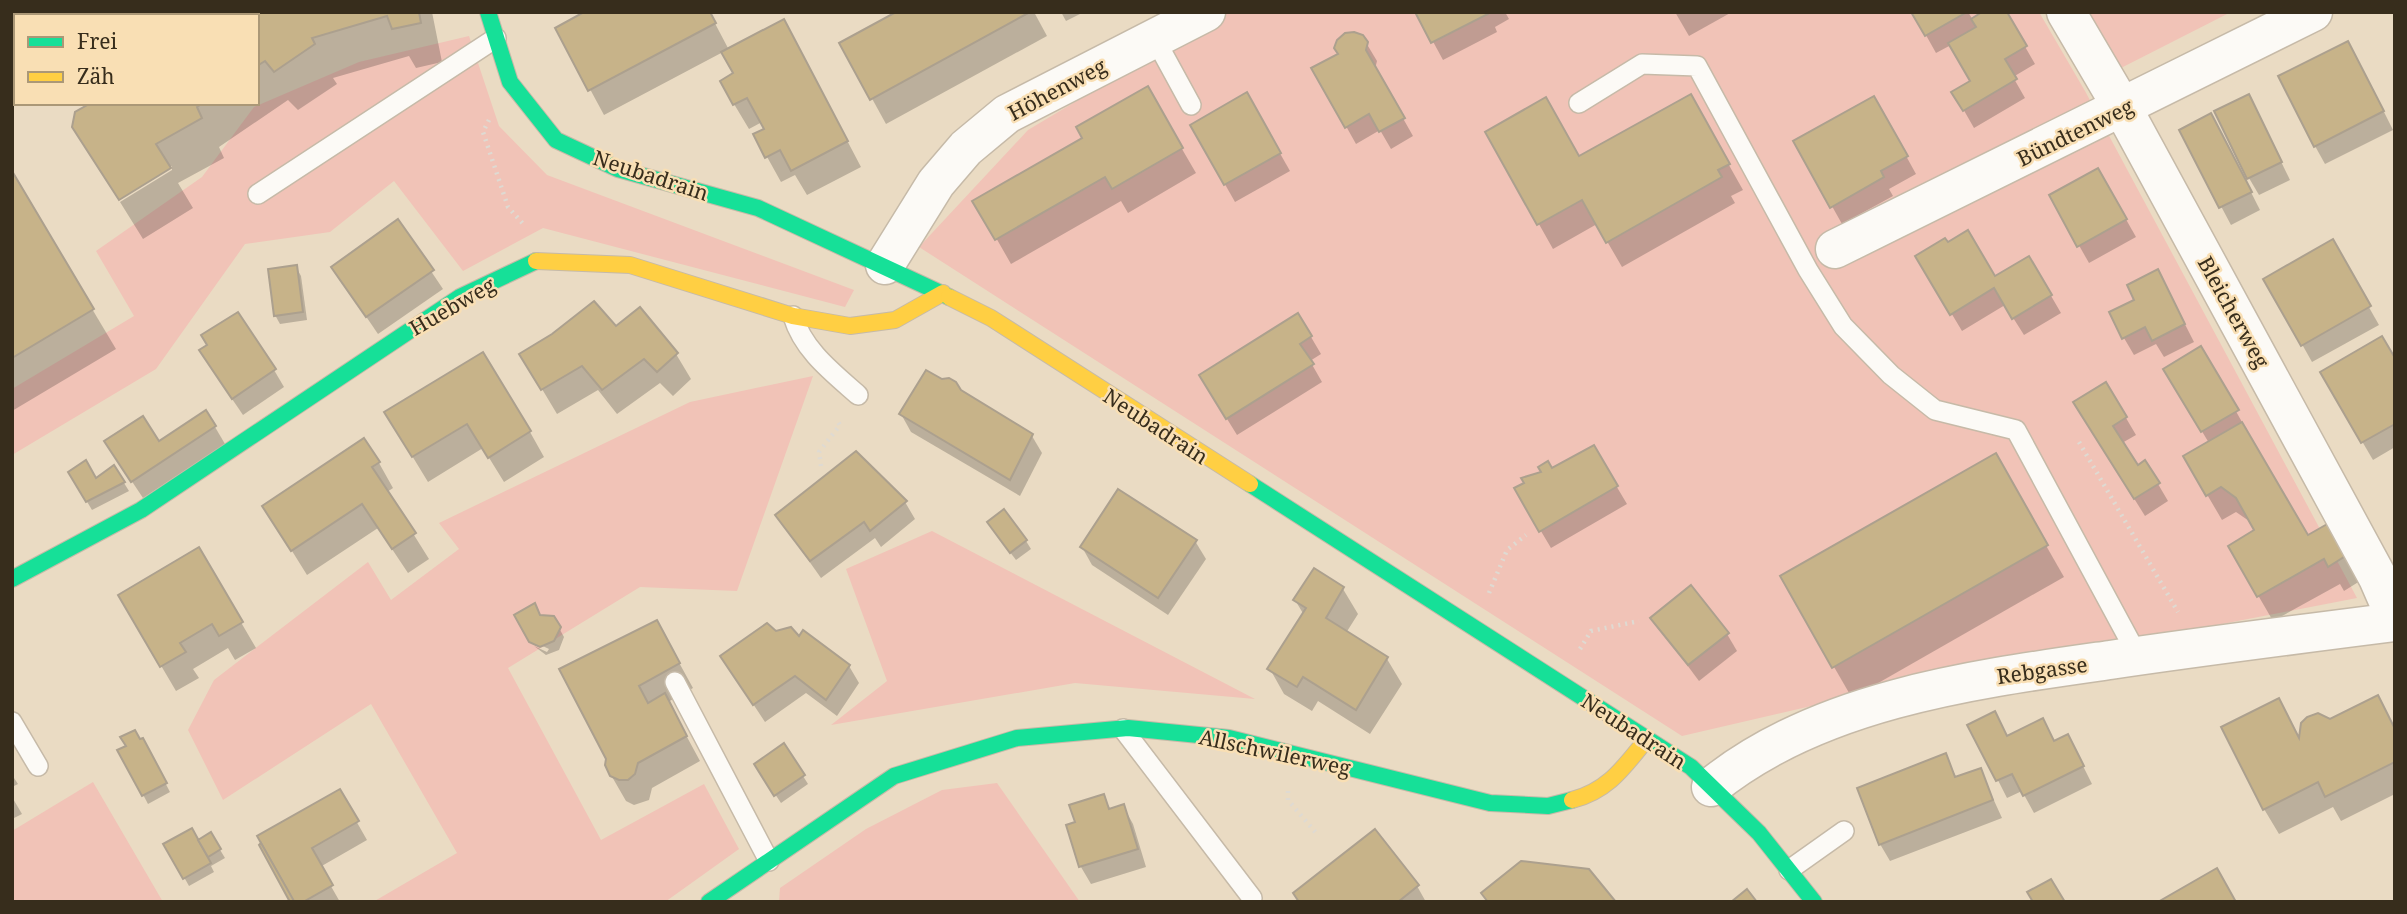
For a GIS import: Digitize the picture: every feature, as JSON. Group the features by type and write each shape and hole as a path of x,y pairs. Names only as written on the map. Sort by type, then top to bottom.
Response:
{"street":[{"name":"Höhenweg","path":"885,265 936,183 966,148 1007,114 1206,12"},
{"name":"Bleicherweg","path":"2066,12 2123,109 2378,578 2395,619"},
{"name":"Bündtenweg","path":"1835,249 2123,109 2313,12"},
{"name":"Neubadrain","path":"490,19 510,82 555,140 618,169 758,208 885,265 991,318 1691,767 1759,833 1814,902"},
{"name":"Huebweg","path":"12,579 141,510 460,297 538,260 630,265 793,316 849,326 895,320 943,293"},
{"name":"Rebgasse","path":"1711,787 1733,769 1825,720 1988,677 2395,619"},
{"name":"Allschwilerweg","path":"715,900 894,776 1017,738 1122,729 1229,738 1490,803 1548,806 1592,794 1615,779 1646,740"}],"lane":[{"path":"258,194 490,19"},
{"path":"1155,39 1191,105"},
{"path":"1579,103 1642,64 1697,66 1808,270 1843,326 1891,375 1935,410 2016,430 2138,656"},
{"path":"793,316 798,333 817,358 858,396"},
{"path":"675,682 769,861"},
{"path":"12,722 38,766"},
{"path":"1122,729 1252,898"},
{"path":"1789,870 1844,831"}],"path":[{"path":"483,132 508,207 525,226"},
{"path":"821,466 819,452 840,425 823,404 825,395 837,400 858,396"},
{"path":"2079,443 2198,646"},
{"path":"1474,630 1507,550 1526,535"},
{"path":"1559,682 1591,631 1639,621"}],"shaded area":[{"path":"1226,12 2039,12 2085,91 2357,598 1876,691 1682,736 919,247 1028,130"},
{"path":"2086,12 2231,12 2119,69"},
{"path":"469,36 499,126 547,175 854,290 845,307 543,228 463,271 394,181 330,232 245,244 156,369 12,455 12,389 134,316 96,251 202,177 254,107 359,62"},
{"path":"813,376 737,591 640,587 508,668 601,840 704,784 739,849 665,902 373,902 457,853 371,704 223,800 188,730 214,680 368,562 391,600 459,549 439,523 690,402"},
{"path":"932,531 1255,699 1075,683 831,725 887,681 846,569"},
{"path":"93,782 163,902 12,902 12,831"},
{"path":"997,783 1080,902 779,902 780,888 866,829 942,790"}],"building":[{"path":"419,12 421,23 392,29 387,16 312,38 315,44 274,72 265,61 259,65 259,14 195,14"},
{"path":"584,12 710,12 716,23 588,91 555,28"},
{"path":"896,12 1030,12 870,100 839,43"},
{"path":"1415,12 1488,12 1488,14 1431,43"},
{"path":"1911,12 1967,12 1925,36"},
{"path":"1982,12 2007,12 2027,46 2005,59 2017,79 1963,111 1951,92 1970,81 1948,43 1976,27 1971,19"},
{"path":"784,19 848,141 791,171 780,150 765,158 753,134 764,129 747,98 733,105 720,81 733,73 721,52"},
{"path":"1345,33 1363,35 1368,42 1366,50 1405,118 1379,132 1369,114 1345,128 1311,68 1338,54 1334,48 1337,40"},
{"path":"2348,41 2384,111 2314,147 2278,76"},
{"path":"1148,86 1183,148 1112,189 1105,177 995,240 972,201 1082,138 1076,127"},
{"path":"1247,92 1281,153 1224,185 1190,125"},
{"path":"1691,94 1730,164 1718,170 1722,177 1606,243 1582,200 1537,225 1485,132 1546,97 1579,156"},
{"path":"2249,94 2282,162 2247,179 2214,111"},
{"path":"1874,96 1908,156 1881,171 1884,177 1830,208 1793,141"},
{"path":"87,105 200,105 197,107 202,118 156,144 171,168 119,200 72,127 75,112"},
{"path":"2211,113 2252,192 2219,208 2179,130"},
{"path":"2098,168 2127,219 2077,247 2049,195"},
{"path":"12,171 94,309 12,358"},
{"path":"398,219 434,270 366,317 331,267"},
{"path":"1968,230 1995,276 2029,256 2052,295 2012,319 1994,288 1950,315 1915,256 1945,238 1948,242"},
{"path":"2333,239 2371,306 2301,346 2263,279"},
{"path":"297,265 303,312 274,316 268,269"},
{"path":"2158,269 2185,324 2152,341 2145,327 2122,339 2109,312 2134,300 2127,285"},
{"path":"594,301 616,326 640,307 678,353 657,372 644,359 602,390 582,366 541,390 519,354 552,334"},
{"path":"238,312 276,369 232,399 199,350 207,345 201,335"},
{"path":"1298,313 1312,336 1300,344 1314,364 1226,419 1199,375"},
{"path":"2382,336 2395,358 2395,424 2361,443 2320,372"},
{"path":"2201,346 2239,410 2201,432 2163,369"},
{"path":"483,352 531,431 488,458 467,424 412,457 384,412"},
{"path":"926,370 942,379 949,378 956,382 961,390 1033,434 1010,480 899,414"},
{"path":"2106,382 2127,417 2113,426 2138,465 2145,460 2160,483 2134,499 2073,402"},
{"path":"206,410 216,426 131,482 104,441 143,416 159,441"},
{"path":"2242,422 2308,535 2329,523 2347,555 2328,567 2324,559 2257,597 2228,546 2254,530 2236,498 2221,487 2206,496 2183,456"},
{"path":"364,438 380,462 372,467 416,533 392,549 362,504 291,551 262,506"},
{"path":"1594,445 1618,486 1539,532 1514,488 1524,483 1521,478 1541,472 1538,467 1548,461 1552,468"},
{"path":"856,451 907,501 870,531 864,522 810,561 775,515"},
{"path":"1996,453 2048,545 1832,668 1780,576"},
{"path":"86,460 96,478 114,465 125,482 86,502 68,472"},
{"path":"1118,489 1197,540 1158,598 1080,547"},
{"path":"1004,509 1027,540 1010,553 987,522"},
{"path":"199,547 243,622 219,636 212,624 180,643 186,652 160,667 118,595"},
{"path":"1314,568 1344,587 1326,618 1388,657 1356,710 1303,677 1297,687 1267,669 1306,608 1293,600"},
{"path":"1691,585 1729,633 1688,665 1650,618"},
{"path":"535,603 540,615 554,616 561,627 554,641 540,647 529,642 514,615"},
{"path":"657,620 680,663 639,686 648,703 665,693 687,736 638,763 635,774 628,780 619,780 610,776 605,765 606,759 559,669"},
{"path":"767,623 776,631 791,627 799,636 803,630 850,665 826,700 795,676 753,705 720,656"},
{"path":"2378,695 2395,729 2395,762 2325,797 2318,782 2263,810 2221,727 2279,698 2299,738 2301,723 2307,717 2318,713 2330,719"},
{"path":"1995,711 2007,736 2043,718 2054,741 2068,734 2084,766 2023,796 2012,774 1996,781 1967,725"},
{"path":"135,730 140,739 143,738 167,783 142,796 117,750 126,746 120,737"},
{"path":"784,743 805,775 774,796 754,764"},
{"path":"1946,753 1955,777 1981,768 1993,800 1879,845 1857,788"},
{"path":"340,789 359,821 312,848 333,885 303,902 294,902 257,836"},
{"path":"1104,794 1109,809 1124,804 1138,849 1079,867 1066,825 1075,822 1069,805"},
{"path":"192,828 211,863 183,879 163,844"},
{"path":"1375,829 1419,885 1398,902 1299,902 1293,893"},
{"path":"211,832 221,849 208,857 198,840"},
{"path":"261,843 294,901 290,902 259,845"},
{"path":"1521,861 1589,869 1616,902 1488,902 1481,893"},
{"path":"2217,868 2236,902 2158,902"},
{"path":"2051,879 2065,902 2033,902 2027,892"},
{"path":"1747,889 1757,902 1731,902"}],"traffic: fast":[{"path":"488,12 510,82 556,140 618,169 758,208 949,297"},
{"path":"12,579 141,510 460,297 536,261"},
{"path":"1250,484 1691,767 1759,833 1814,902"},
{"path":"709,902 894,776 1017,738 1128,728 1229,738 1490,803 1548,806 1572,800"}],"traffic: slow":[{"path":"536,261 630,265 793,316 850,326 895,320 943,293"},
{"path":"949,297 991,318 1250,484"},
{"path":"1572,800 1596,791 1614,777 1646,740"}]}
